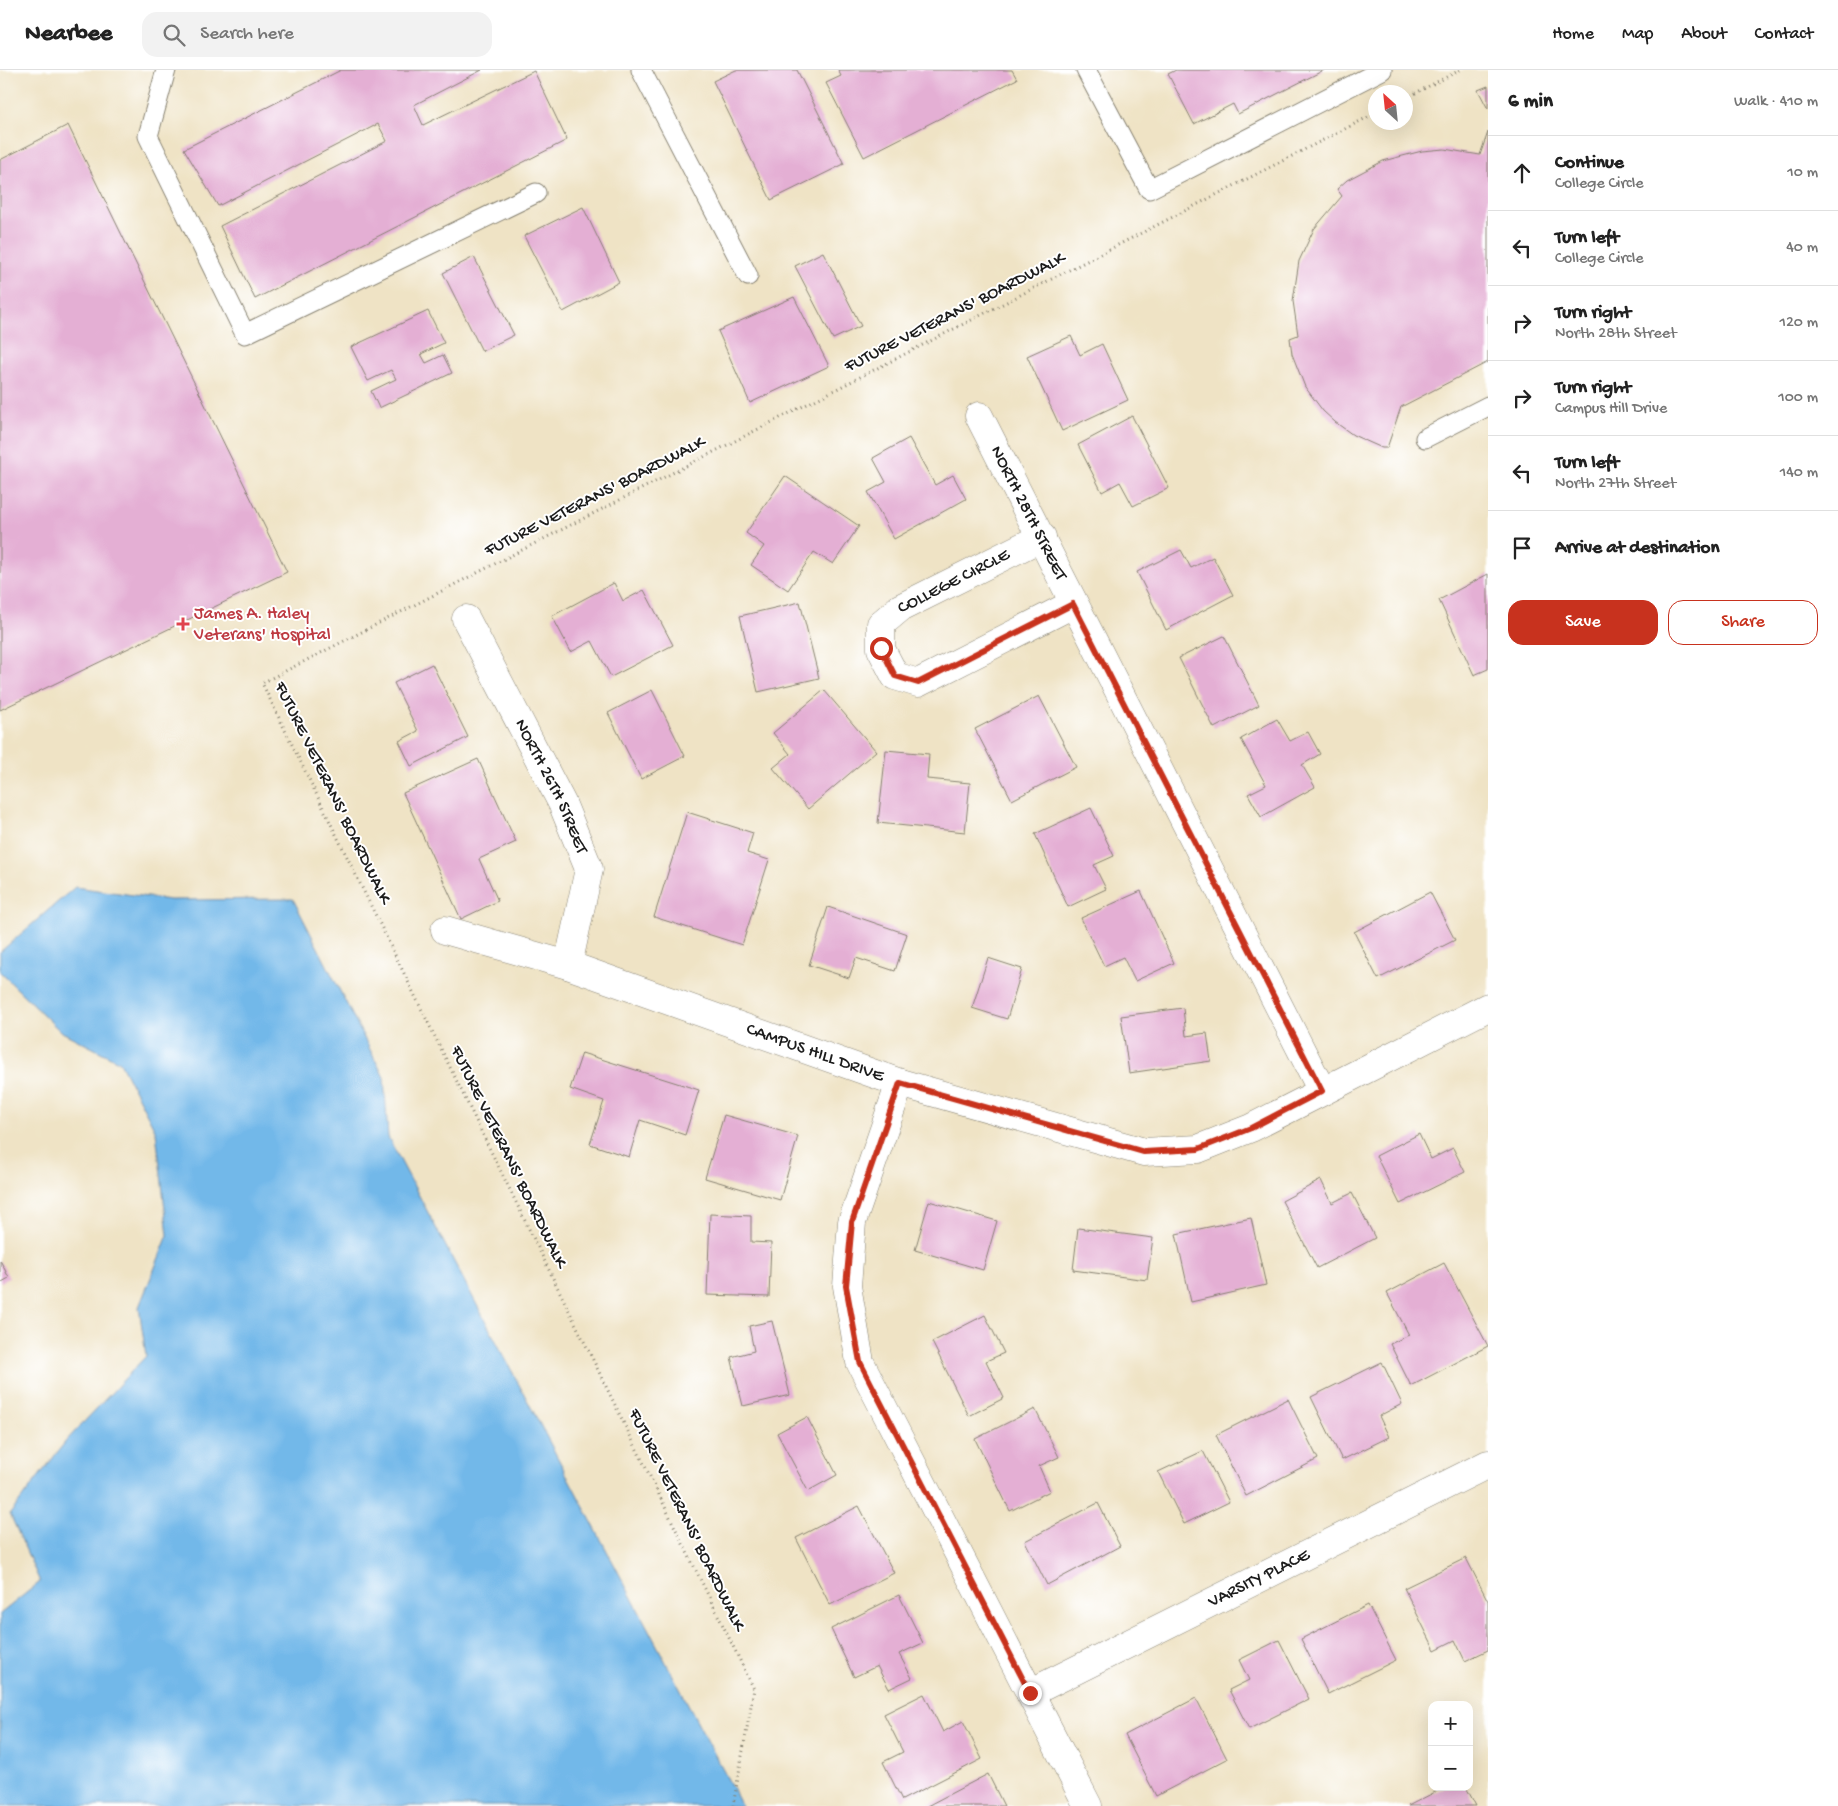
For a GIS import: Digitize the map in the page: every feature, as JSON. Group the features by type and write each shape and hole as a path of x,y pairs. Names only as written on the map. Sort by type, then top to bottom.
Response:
{"street":[{"name":"NORTH 28TH STREET","path":"979,416 1322,1091"},
{"name":"COLLEGE CIRCLE","path":"1042,537 900,608 880,624 881,648 895,676 918,683 1073,604"},
{"name":"NORTH 26TH STREET","path":"466,619 562,803 589,869 568,964"},
{"name":"CAMPUS HILL DRIVE","path":"445,930 568,964 900,1083 1144,1152 1198,1149 1251,1128 1488,1007"},
{"path":"900,1083 852,1222 846,1286 860,1362 1088,1806"},
{"name":"VARSITY PLACE","path":"1030,1693 1488,1464"}],"lane":[{"path":"166,70 148,136 244,334 536,193"},
{"path":"641,70 748,276"},
{"path":"1086,70 1149,189 1382,70"},
{"path":"1425,438 1488,406"}],"path":[{"path":"1413,94 1460,70"},
{"name":"FUTURE VETERANS' BOARDWALK","path":"733,1806 754,1689 262,683 1368,117"}],"water":[{"path":"75,887 170,900 293,899 384,1077 388,1137 742,1806 0,1806 0,1614 40,1582 10,1514 66,1441 146,1356 139,1307 168,1235 156,1132 120,1062 60,1031 0,972 0,952"}],"building":[{"path":"341,70 482,70 414,105 423,125 534,71 567,140 255,299 220,226 387,141 378,124 218,206 184,149"},
{"path":"736,70 797,70 844,164 771,200 713,81"},
{"path":"838,70 1012,70 1017,79 864,157 826,83 841,76"},
{"path":"1176,70 1324,70 1238,114 1233,104 1194,124 1168,74"},
{"path":"1488,86 1488,109 1478,90"},
{"path":"68,125 287,572 0,710 0,160"},
{"path":"1488,132 1488,362 1401,407 1387,448 1382,448 1353,435 1335,422 1323,411 1305,387 1292,354 1290,338 1298,335 1293,301 1299,261 1314,229 1342,196 1337,189 1347,180 1383,161 1422,151 1444,149 1480,155"},
{"path":"583,207 619,282 563,312 524,236"},
{"path":"823,252 861,326 833,339 795,266"},
{"path":"474,257 514,335 482,351 443,273"},
{"path":"794,297 829,366 750,403 718,331"},
{"path":"428,311 444,343 421,354 426,363 443,355 452,373 379,408 371,391 396,379 391,370 368,381 351,347"},
{"path":"1071,336 1080,355 1102,344 1128,400 1062,431 1027,356"},
{"path":"1132,416 1169,488 1133,506 1120,482 1102,492 1078,445"},
{"path":"909,438 935,485 953,475 966,499 894,539 868,492 886,482 873,458"},
{"path":"785,476 859,526 833,564 814,552 788,590 751,565 764,546 746,533"},
{"path":"1181,550 1191,568 1213,557 1233,595 1166,630 1137,572"},
{"path":"1488,574 1488,669 1474,675 1439,600"},
{"path":"614,583 623,601 644,590 673,645 611,677 592,641 571,652 552,616"},
{"path":"800,602 819,678 758,692 740,616"},
{"path":"1224,636 1259,705 1214,728 1179,658"},
{"path":"432,664 468,737 411,766 399,741 418,731 394,683"},
{"path":"652,690 685,756 641,779 608,713"},
{"path":"824,690 876,751 808,809 773,768 790,754 773,733"},
{"path":"1039,696 1076,767 1012,800 975,729"},
{"path":"1277,719 1290,741 1308,732 1320,754 1302,765 1315,787 1261,817 1248,794 1266,785 1241,739"},
{"path":"886,750 929,754 927,779 970,783 965,832 878,823"},
{"path":"478,759 516,842 479,859 498,901 461,919 403,793"},
{"path":"1091,808 1114,856 1094,865 1106,889 1068,907 1035,834"},
{"path":"687,812 753,833 747,853 769,860 742,945 654,917"},
{"path":"1141,891 1174,963 1135,981 1123,957 1104,966 1081,918"},
{"path":"1430,892 1455,940 1378,979 1354,932"},
{"path":"828,907 907,934 895,971 856,958 849,978 809,965"},
{"path":"988,958 1022,969 1007,1019 972,1008"},
{"path":"1183,1008 1186,1036 1207,1033 1211,1061 1129,1073 1121,1016"},
{"path":"582,1053 699,1090 685,1135 640,1120 629,1157 590,1144 604,1101 570,1089"},
{"path":"724,1115 798,1136 780,1200 705,1178"},
{"path":"1419,1134 1431,1159 1453,1148 1465,1172 1400,1204 1376,1156"},
{"path":"1321,1180 1332,1203 1352,1193 1375,1238 1317,1268 1282,1201"},
{"path":"929,1201 997,1221 983,1270 915,1250"},
{"path":"710,1214 751,1216 751,1242 771,1243 769,1297 707,1295"},
{"path":"1251,1218 1266,1285 1191,1302 1176,1234"},
{"path":"1078,1228 1153,1238 1147,1280 1073,1270"},
{"path":"0,1260 9,1278 0,1283"},
{"path":"1444,1263 1488,1346 1411,1386 1390,1344 1409,1335 1387,1293"},
{"path":"985,1315 1004,1353 986,1361 1004,1398 969,1416 932,1342"},
{"path":"772,1321 790,1395 743,1406 731,1357 754,1351 749,1326"},
{"path":"1382,1362 1402,1404 1379,1416 1389,1437 1342,1460 1311,1397"},
{"path":"1288,1399 1318,1459 1246,1496 1216,1435"},
{"path":"1035,1409 1059,1457 1039,1466 1050,1491 1010,1511 975,1439"},
{"path":"807,1417 837,1475 808,1491 777,1433"},
{"path":"1203,1451 1229,1502 1184,1524 1158,1472"},
{"path":"1098,1503 1120,1546 1047,1585 1025,1541"},
{"path":"859,1506 894,1573 830,1605 796,1538"},
{"path":"1466,1558 1488,1601 1488,1650 1465,1661 1455,1640 1435,1650 1404,1588"},
{"path":"899,1595 923,1643 899,1654 912,1678 889,1689 877,1666 854,1677 831,1629"},
{"path":"1368,1605 1396,1660 1328,1694 1301,1639"},
{"path":"1279,1640 1309,1699 1249,1729 1229,1690 1249,1680 1239,1660"},
{"path":"924,1694 943,1732 963,1721 982,1759 902,1800 883,1762 903,1752 884,1714"},
{"path":"1196,1698 1227,1759 1156,1796 1125,1735"},
{"path":"988,1774 1004,1806 927,1806"},
{"path":"1437,1791 1468,1791 1476,1806 1408,1806"}],"place":[{"name":"James A. Haley Veterans' Hospital","path":"183,624"}],"route":[{"path":"881,648 895,676 918,683 1073,604 1322,1091 1251,1128 1198,1149 1144,1152 900,1083 852,1222 846,1286 860,1362 1030,1693"}]}
